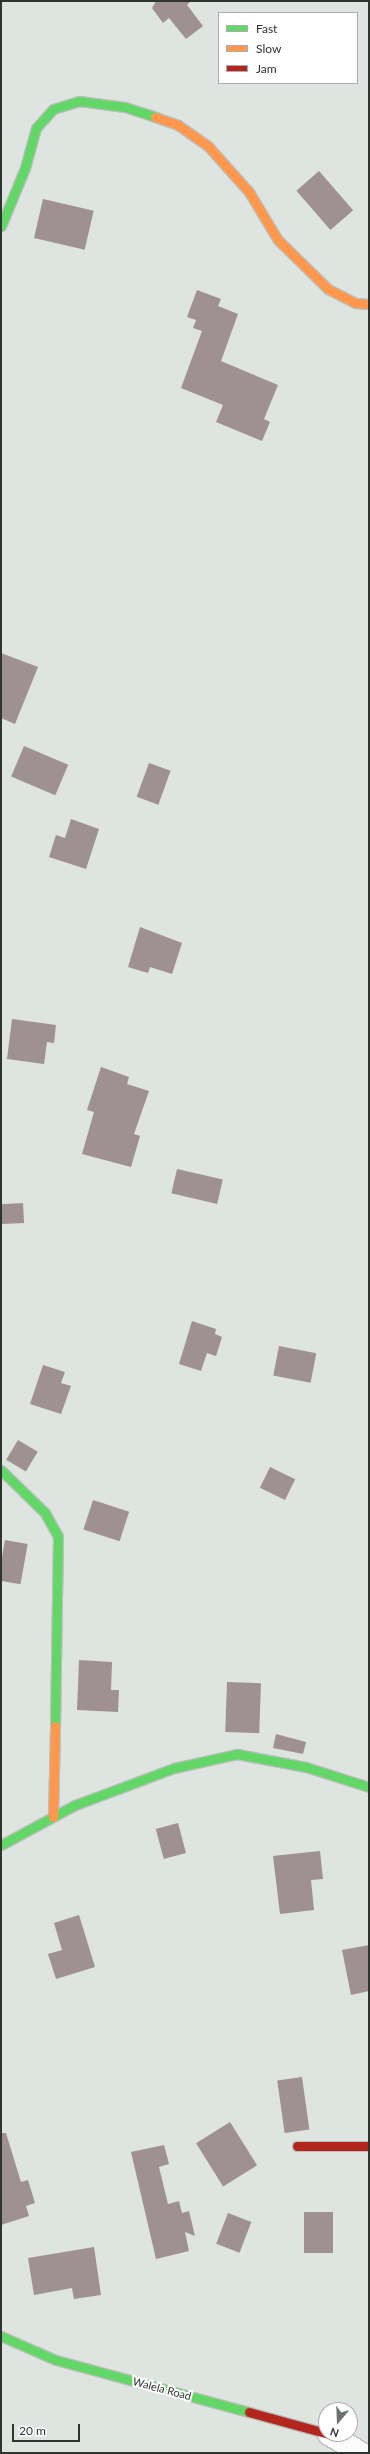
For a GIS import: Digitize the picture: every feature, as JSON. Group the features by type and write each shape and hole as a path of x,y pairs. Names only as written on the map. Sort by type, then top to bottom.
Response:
{"street":[{"path":"1,226 25,168 36,128 53,110 79,101 125,108 178,126 208,146 249,192 284,245 328,289 356,302 369,304"},
{"path":"1,1470 19,1483 45,1512 58,1536 53,1817"},
{"path":"1,1845 53,1817 174,1768 237,1754 306,1767 369,1787"},
{"path":"297,2146 369,2146"},
{"name":"Walela Road","path":"1,2336 56,2360 318,2431"},
{"path":"342,2442 361,2453"}],"building":[{"path":"156,1 191,1 187,5 203,26 186,39 169,18 163,23 152,8"},
{"path":"319,171 353,210 330,230 296,191"},
{"path":"43,199 94,211 85,250 34,238"},
{"path":"197,290 221,299 218,306 238,314 221,361 278,385 264,419 270,422 262,441 216,422 223,405 181,388 202,331 193,328 196,320 187,317"},
{"path":"1,653 38,667 15,724 1,718"},
{"path":"24,746 68,765 55,795 11,776"},
{"path":"149,763 171,771 158,805 137,797"},
{"path":"71,819 99,829 86,869 49,857 56,835 65,838"},
{"path":"140,927 182,943 172,974 150,967 148,973 128,967"},
{"path":"12,1019 56,1025 54,1043 47,1042 44,1064 7,1059"},
{"path":"101,1067 129,1077 127,1084 149,1091 134,1134 140,1136 131,1167 82,1154 94,1112 87,1110"},
{"path":"177,1169 223,1180 217,1204 171,1193"},
{"path":"23,1203 24,1223 2,1224 1,1204"},
{"path":"192,1321 216,1329 215,1334 222,1337 216,1356 207,1353 201,1371 179,1364"},
{"path":"279,1346 316,1353 311,1383 273,1375"},
{"path":"43,1365 65,1372 61,1383 71,1386 61,1414 30,1404"},
{"path":"18,1440 38,1452 26,1472 6,1460"},
{"path":"270,1467 295,1479 285,1500 260,1488"},
{"path":"93,1500 129,1512 120,1541 83,1529"},
{"path":"5,1540 28,1544 21,1584 1,1581 1,1563"},
{"path":"79,1660 112,1662 111,1690 119,1690 118,1712 77,1710"},
{"path":"227,1682 261,1683 259,1733 225,1732"},
{"path":"276,1734 306,1742 303,1754 273,1748"},
{"path":"178,1823 186,1853 164,1859 156,1829"},
{"path":"320,1851 323,1879 311,1880 314,1910 280,1914 273,1856"},
{"path":"79,1915 95,1967 56,1979 48,1954 62,1950 54,1923"},
{"path":"369,1945 369,1991 351,1995 342,1950"},
{"path":"302,2077 309,2129 285,2133 277,2080"},
{"path":"230,2122 257,2165 223,2186 196,2143"},
{"path":"1,2133 6,2133 21,2182 28,2180 35,2203 26,2206 29,2216 1,2225"},
{"path":"164,2145 169,2164 159,2167 168,2204 179,2201 182,2213 189,2211 195,2236 185,2232 189,2251 156,2259 131,2152"},
{"path":"304,2212 333,2212 333,2253 304,2253"},
{"path":"228,2213 251,2222 240,2253 216,2244"},
{"path":"94,2247 101,2295 74,2299 72,2288 34,2295 28,2258"}],"traffic: fast":[{"path":"1,226 25,168 36,128 53,109 79,101 125,107 155,117"},
{"path":"1,1470 45,1513 58,1536 55,1726"},
{"path":"1,1845 75,1805 174,1768 237,1754 306,1767 369,1787"},
{"path":"1,2336 56,2360 249,2412"}],"traffic: slow":[{"path":"155,117 178,125 208,146 249,192 278,240 328,289 356,303 369,304"},
{"path":"53,1817 55,1726"}],"traffic: jam":[{"path":"297,2146 369,2146"},
{"path":"249,2412 318,2431"}]}
